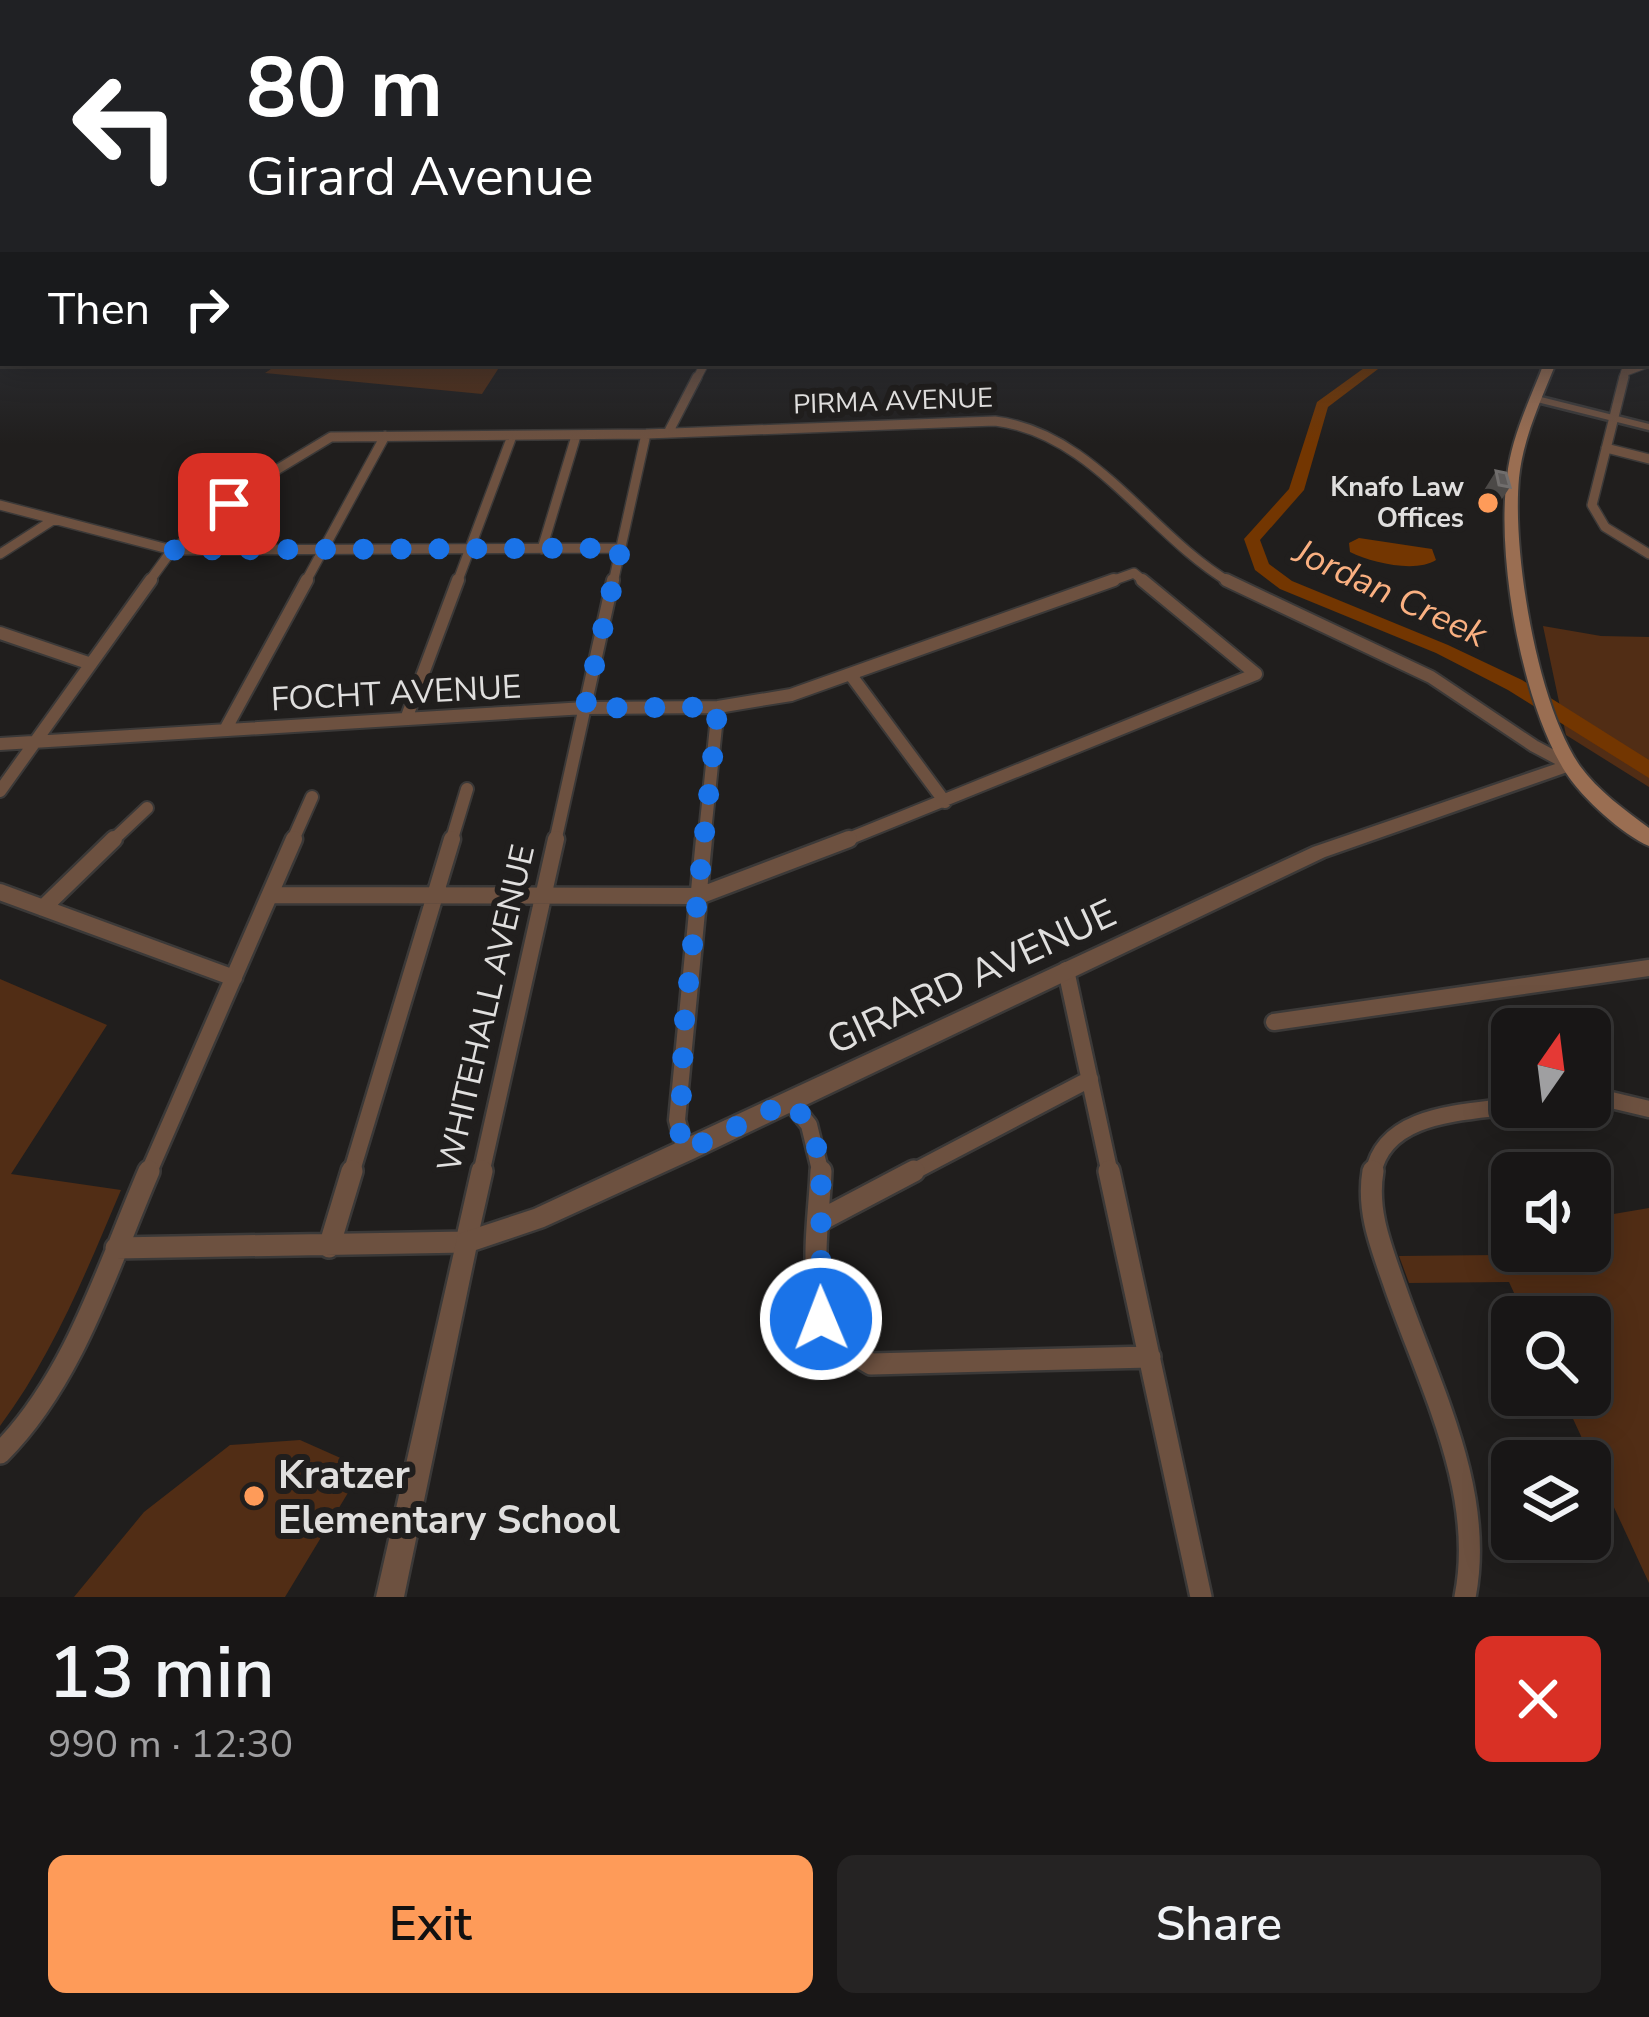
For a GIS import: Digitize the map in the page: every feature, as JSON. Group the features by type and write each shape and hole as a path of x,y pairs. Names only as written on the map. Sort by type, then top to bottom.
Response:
{"main road":[{"path":"1549,366 1514,467 1511,524 1538,677 1550,730 1570,765 1649,839"}],"street":[{"path":"668,433 703,366"},
{"path":"1641,366 1625,372 1593,512 1605,526 1647,551"},
{"path":"1537,399 1649,427"},
{"name":"PIRMA AVENUE","path":"172,550 230,504 331,437 576,436 995,421 1035,426 1067,446 1216,578 1397,659 1541,753 1570,765"},
{"name":"WHITEHALL AVENUE","path":"390,1597 646,434"},
{"path":"225,730 385,436"},
{"path":"406,719 512,436"},
{"path":"542,549 576,436"},
{"path":"1606,448 1649,459"},
{"path":"0,505 172,550 621,548"},
{"path":"0,554 52,520"},
{"path":"0,790 172,550"},
{"name":"FOCHT AVENUE","path":"0,744 769,701 1134,573 1256,674 944,802"},
{"path":"0,633 91,664"},
{"path":"271,895 699,896 794,864 944,802 850,674"},
{"path":"685,1151 677,1120 718,707"},
{"name":"PIRMA AVENUE","path":"1508,728 1538,736 1550,730"},
{"name":"GIRARD AVENUE","path":"116,1248 466,1242 536,1219 1319,851 1570,765"},
{"path":"329,1246 467,789"},
{"path":"0,1454 50,1390 312,797"},
{"path":"43,908 147,808"},
{"path":"0,892 234,977"},
{"path":"1274,1022 1649,968"},
{"path":"1066,970 1201,1597"},
{"path":"821,1220 1090,1079"},
{"path":"1611,1100 1649,1109"},
{"path":"790,1101 817,1145 821,1319 842,1350 871,1364 1150,1357"},
{"path":"1465,1597 1472,1562 1468,1499 1373,1223 1370,1175 1381,1147 1407,1124 1491,1110"}],"shaded area":[{"path":"276,366 500,366 482,394 265,373"},
{"path":"1359,538 1432,549 1436,560 1406,566 1370,560 1350,552 1349,543"},
{"path":"1543,626 1601,636 1649,637 1649,787 1566,735"},
{"path":"0,979 107,1025 11,1174 121,1190 53,1341 0,1426"},
{"path":"1649,1208 1649,1583 1611,1501 1611,1440 1583,1440 1572,1416 1611,1416 1611,1296 1515,1296 1509,1282 1409,1283 1399,1256 1491,1255 1491,1272 1611,1272 1611,1214"},
{"path":"300,1440 363,1468 285,1597 74,1597 144,1512 230,1445"}],"building":[{"path":"1496,471 1506,473 1510,487 1499,485"},
{"path":"264,478 254,493 231,494 208,516 193,516 228,481"}],"waterway":[{"name":"Jordan Creek","path":"1375,366 1322,405 1296,490 1252,539 1261,566 1286,585 1442,649 1515,685 1649,770"}],"place":[{"name":"Knafo Law Offices","path":"1488,503"},
{"name":"Kratzer Elementary School","path":"254,1496"}],"route":[{"path":"229,504 172,550 621,548 585,708 718,707 684,1025 680,1136 685,1151 790,1101 799,1111 817,1145 821,1166 821,1319"}]}
